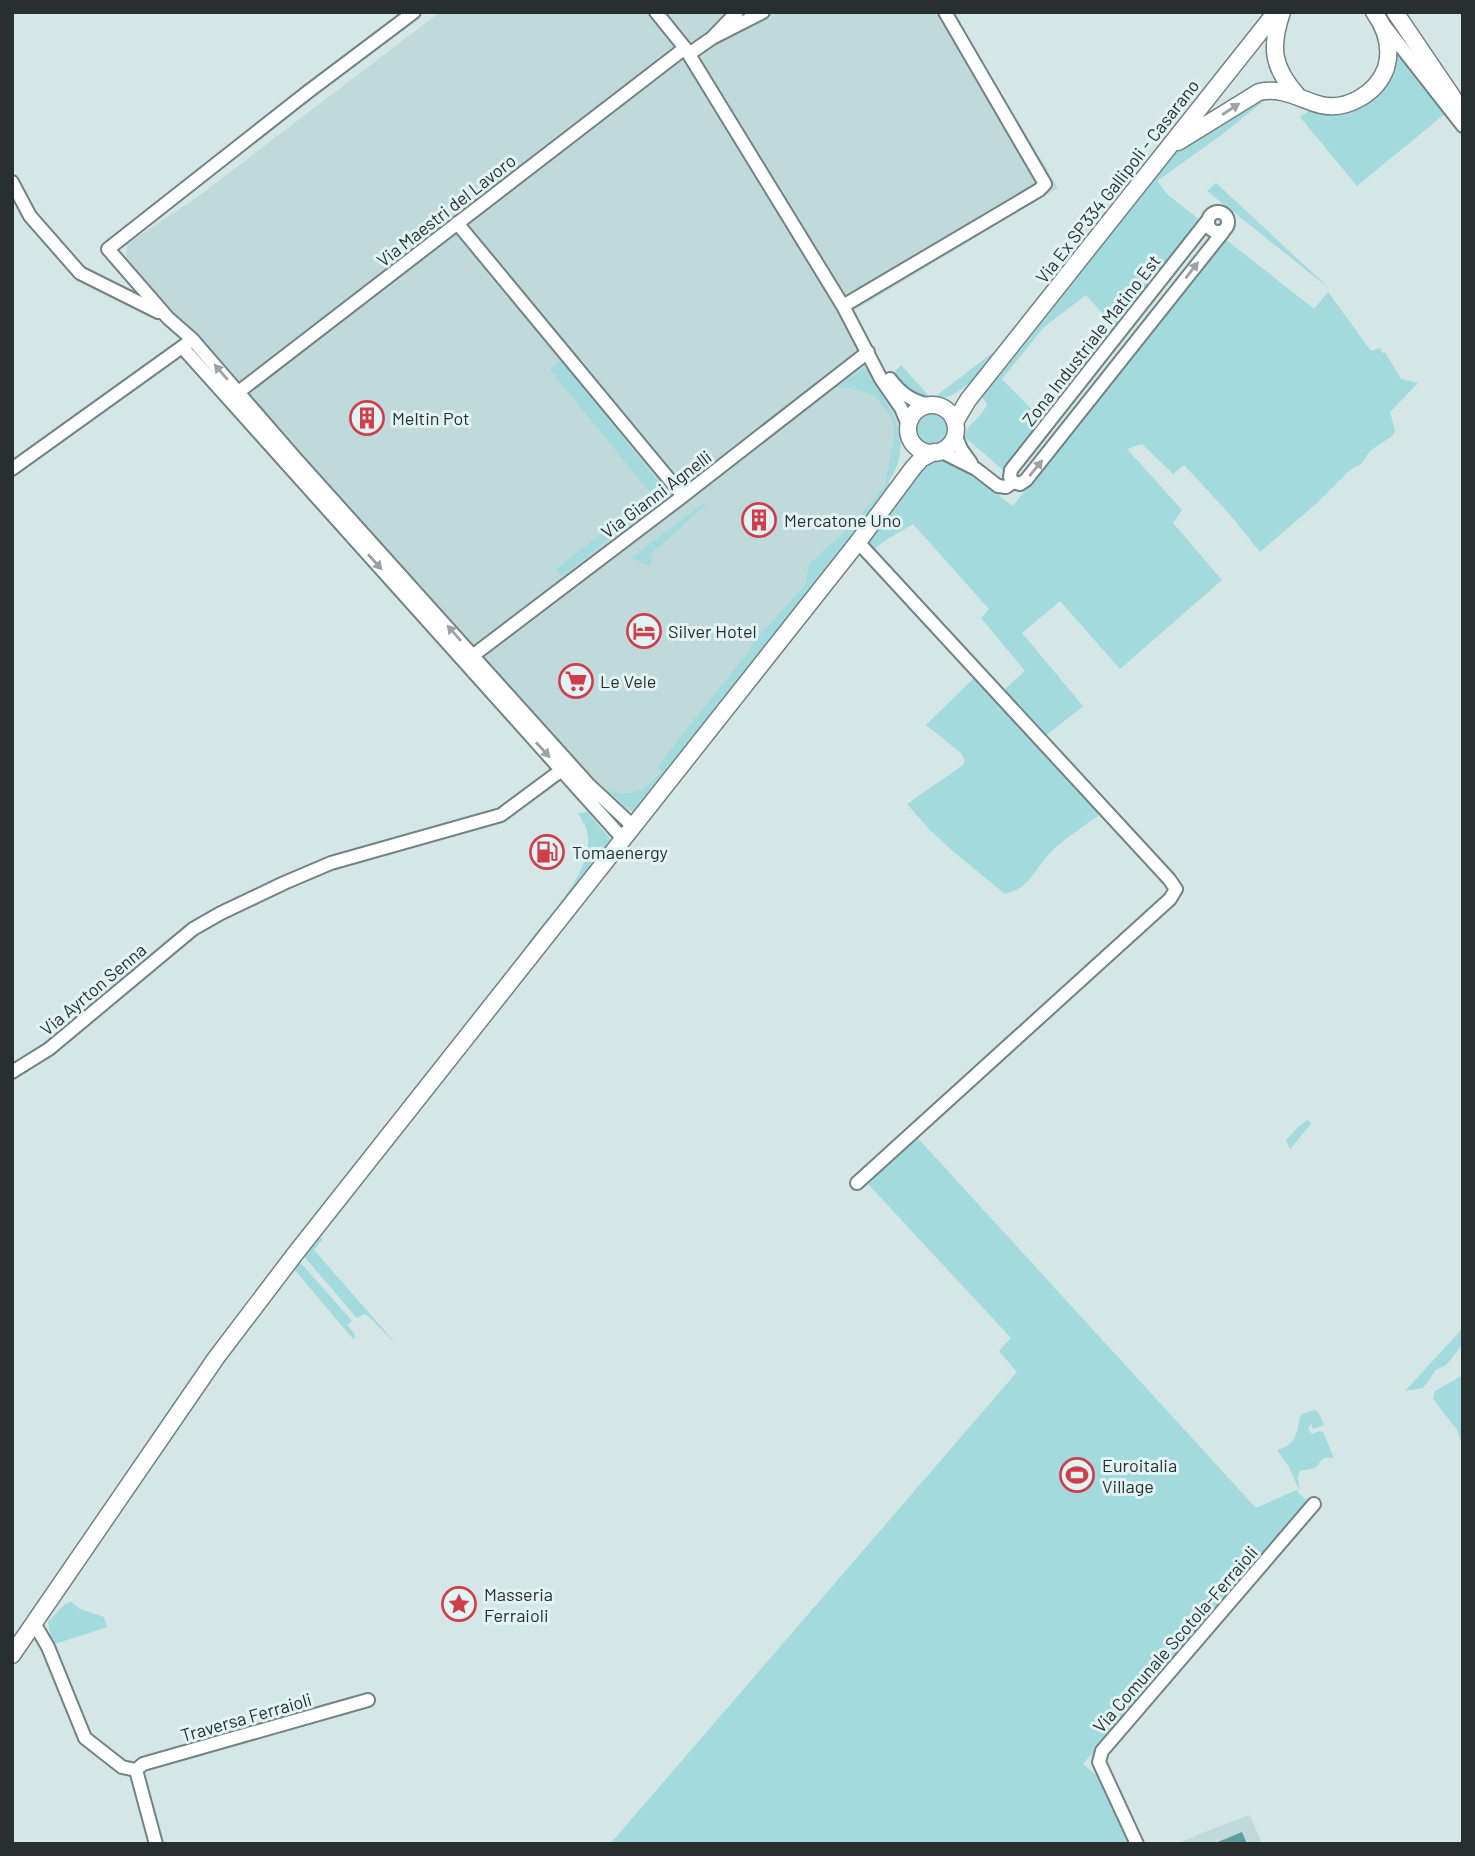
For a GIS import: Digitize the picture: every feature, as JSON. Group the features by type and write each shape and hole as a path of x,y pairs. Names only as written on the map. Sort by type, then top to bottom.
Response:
{"main road":[{"path":"1245,49 1248,37 1265,12"},
{"name":"Via Ex SP334 Gallipoli - Casarano","path":"955,428 962,407 1276,12"},
{"path":"1282,12 1274,53 1285,80 1297,95"},
{"path":"1395,12 1452,96 1463,117"},
{"path":"1172,144 1259,92 1269,90 1297,95 1322,105 1339,106 1363,97 1372,90 1388,61 1389,47 1379,19"},
{"name":"Via Ex SP334 Gallipoli - Casarano","path":"934,405 956,397 989,374"},
{"path":"12,1655 216,1358 295,1254 629,833 858,542 921,459 949,445 955,428 948,412 934,405 915,413 909,429 907,458 890,499"},
{"path":"909,429 916,446 926,452 937,452"}],"street":[{"path":"414,12 298,99 108,249 187,343 296,459 530,728 566,767 589,785 629,833"},
{"path":"656,12 687,51 843,306 878,374 901,408 909,429"},
{"path":"712,38 737,12"},
{"path":"712,38 763,12"},
{"path":"843,306 1045,184 945,12"},
{"path":"1379,19 1463,126"},
{"name":"Via Maestri del Lavoro","path":"234,396 457,223 687,51 712,38"},
{"path":"12,182 30,216 80,273 167,318"},
{"name":"Zona Industriale Matino Est","path":"1214,213 1224,214 1228,223 1223,232 1164,305 1024,482 1013,482 1010,477 1011,470 1064,402 1208,220 1214,213"},
{"path":"457,223 683,496"},
{"path":"1150,294 1164,305"},
{"path":"12,469 187,343"},
{"path":"869,353 901,393 919,403 934,405"},
{"name":"Via Gianni Agnelli","path":"469,658 869,353"},
{"path":"1064,402 1079,414"},
{"path":"955,428 965,456 976,469"},
{"path":"937,452 976,469 1001,487 1013,482"},
{"path":"857,1183 1170,899 1176,889 858,542"},
{"name":"Via Ayrton Senna","path":"12,1072 49,1049 193,929 284,883 331,863 501,815 566,767"},
{"name":"Via Comunale Scotola-Ferraioli","path":"1137,1844 1099,1762 1102,1751 1314,1504"},
{"path":"34,1623 48,1647 85,1738 122,1767 136,1770 156,1844"},
{"name":"Traversa Ferraioli","path":"136,1770 143,1764 368,1700"}],"shaded area":[{"path":"440,12 953,12 1058,188 842,318 898,415 903,438 894,472 610,835 176,346 189,330 126,260 127,244 196,198"},
{"path":"1393,43 1447,112 1357,186 1300,117 1315,107 1360,103"},
{"path":"1255,97 1269,97 1157,181 1168,195 1201,221 1115,327 1086,295 1044,327 1002,379 1042,420 1004,471 965,437 968,428 987,404 981,396 1169,158"},
{"path":"1216,183 1330,289 1207,191"},
{"path":"1224,238 1314,309 1328,292 1371,351 1380,348 1401,379 1418,383 1390,412 1395,431 1392,436 1370,451 1361,464 1350,470 1318,502 1260,552 1184,465 1173,474 1142,444 1127,449 1182,510 1173,523 1222,580 1120,669 1060,601 1022,633 1083,706 1043,738 1003,691 1025,671 981,618 989,609 913,524 873,550 865,542 930,457 953,461 964,467 1013,506"},
{"path":"995,351 997,354 970,383 959,391 937,399 925,398 912,392 893,374 901,365 928,395 936,396"},
{"path":"561,360 668,494 562,576 556,569 652,495 550,370"},
{"path":"863,368 867,369 891,410 900,438 900,453 888,482 891,485 637,812 632,812 606,789 623,794 630,793 643,788 655,778 661,771 657,767 749,651 753,642 806,584 809,564 854,523 885,484 895,432 891,417 874,395 837,387"},
{"path":"932,412 943,417 948,428 943,439 932,444 921,439 916,428 921,417"},
{"path":"704,503 705,506 652,553 650,566 631,558"},
{"path":"976,676 1103,812 1055,848 1026,883 1005,894 955,853 907,804 963,765 965,761 961,753 926,725"},
{"path":"587,812 613,842 529,949 527,945 530,940 580,873 588,843 586,828 578,813"},
{"path":"1309,1120 1311,1124 1290,1149 1286,1140"},
{"name":"Euroitalia Village","path":"914,1134 1256,1508 1296,1490 1308,1502 1083,1764 1103,1781 1132,1844 610,1844 1017,1372 999,1351 1011,1338 868,1184 873,1180 871,1175"},
{"path":"319,1237 323,1239 314,1250 398,1346 368,1316 364,1314 357,1318 307,1260 304,1255"},
{"path":"300,1262 352,1321 347,1325 355,1334 354,1340 293,1268"},
{"path":"1463,1328 1463,1344 1446,1365 1436,1370 1423,1388 1405,1391"},
{"path":"1463,1375 1463,1447 1457,1430 1433,1399 1435,1391"},
{"path":"1314,1410 1318,1412 1324,1425 1313,1429 1311,1423 1308,1429 1312,1434 1323,1432 1334,1458 1325,1458 1315,1468 1300,1471 1299,1490 1289,1467 1277,1450 1293,1440 1301,1414"},
{"path":"71,1602 80,1609 104,1617 107,1627 52,1645 48,1622 65,1604"},
{"path":"1250,1815 1262,1844 1176,1844 1197,1835"},
{"path":"1242,1832 1247,1844 1213,1844"}],"place":[{"name":"Meltin Pot","path":"367,418"},
{"name":"Mercatone Uno","path":"759,520"},
{"name":"Silver Hotel","path":"644,631"},
{"name":"Le Vele","path":"576,681"},
{"name":"Tomaenergy","path":"547,852"},
{"name":"Euroitalia Village","path":"1077,1475"},
{"name":"Masseria Ferraioli","path":"459,1604"}]}
